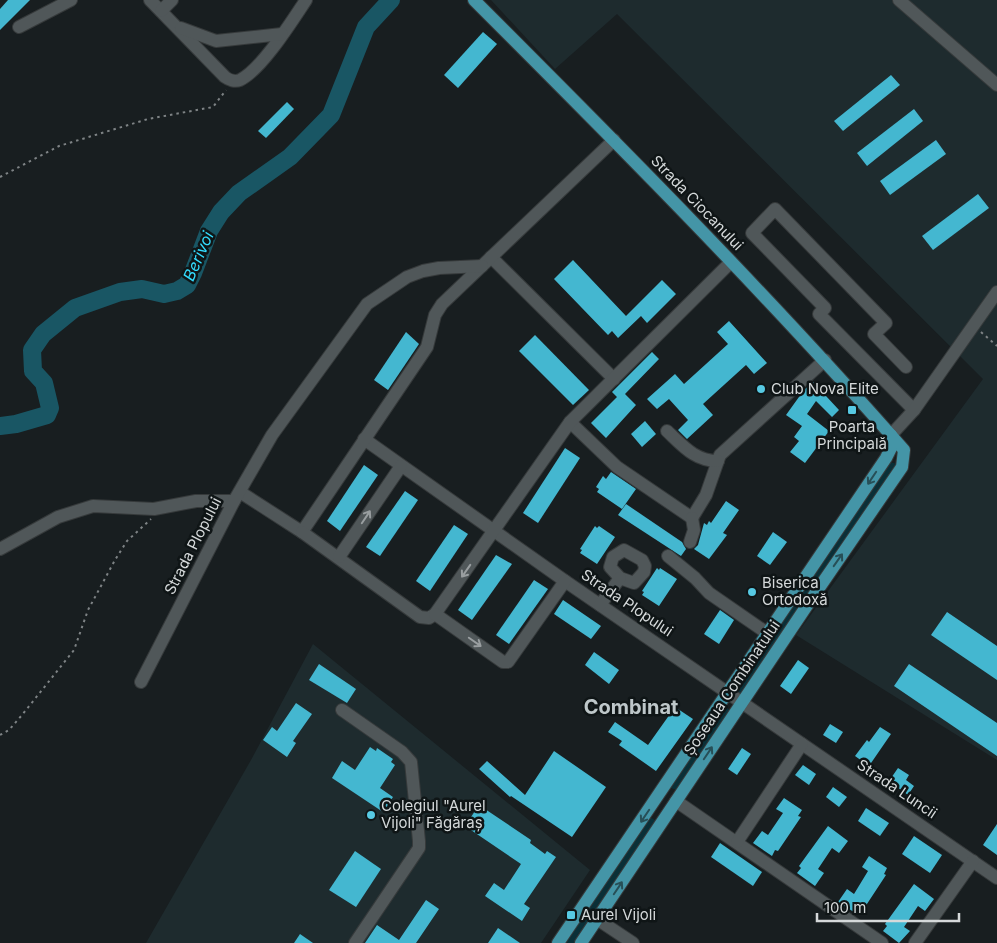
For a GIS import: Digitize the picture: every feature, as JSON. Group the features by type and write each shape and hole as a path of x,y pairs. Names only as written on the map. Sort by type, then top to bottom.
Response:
{"main road":[{"name":"Strada Ciocanului","path":"474,0 614,140 825,360 891,435"},
{"name":"Șoseaua Combinatului","path":"558,943 889,453 891,435"},
{"name":"Șoseaua Combinatului","path":"581,943 741,703 902,467 904,450 891,435"},
{"path":"793,594 808,604"},
{"path":"661,791 676,801"}],"street":[{"path":"19,27 71,0"},
{"path":"150,0 225,77 234,81 241,79 258,64 306,0"},
{"path":"161,11 172,0"},
{"path":"899,0 997,85"},
{"path":"174,25 216,41 282,34"},
{"path":"302,532 427,347 435,315 442,304 614,140"},
{"path":"906,367 874,334 886,323 776,209 752,233 825,308 819,314 914,410"},
{"path":"487,261 614,379"},
{"path":"0,550 58,517 78,509 93,506 161,508 237,496 272,435 367,304 390,286 415,274 439,268 487,261"},
{"path":"565,581 508,662 503,662 435,614 570,422 731,262"},
{"path":"891,435 914,410 997,292"},
{"path":"690,542 694,530 692,518 706,495 720,455 825,360"},
{"path":"570,422 617,467 692,518"},
{"path":"667,431 692,455 705,461 718,461"},
{"name":"Strada Plopului","path":"364,440 565,581 728,691 741,703"},
{"path":"339,557 401,466"},
{"name":"Strada Plopului","path":"141,682 237,496 302,532 420,617 429,618 435,614"},
{"path":"668,556 696,578 709,593 767,633"},
{"path":"600,605 620,578"},
{"name":"Strada Luncii","path":"741,703 997,878"},
{"path":"342,710 402,752 411,762 420,841 419,848 354,943"},
{"path":"737,842 802,744"},
{"path":"676,801 882,943"},
{"path":"915,943 973,861"},
{"path":"597,920 633,943"}],"path":[{"path":"0,177 59,146 164,115 213,107 234,81"},
{"path":"973,325 997,346"},
{"path":"0,735 9,730 74,650 88,610 127,541 161,508"}],"shaded area":[{"path":"491,0 997,0 997,760 796,635 983,379 617,14 555,69"},
{"path":"890,462 897,464 807,595 802,594"},
{"path":"793,605 798,608 741,694 737,693"},
{"name":"Colegiul \"Aurel Vijoli\" Făgăraș","path":"313,644 590,870 541,943 146,943 251,760"},
{"path":"724,706 730,710 677,790 671,788 670,786"},
{"path":"650,817 656,821 575,943 564,943"}],"building":[{"path":"8,0 30,0 0,30 0,9"},
{"path":"483,32 497,44 458,88 444,75"},
{"path":"891,75 900,85 843,131 834,121"},
{"path":"287,102 294,109 266,138 258,131"},
{"path":"914,109 923,121 867,166 857,153"},
{"path":"936,140 946,154 890,195 880,181"},
{"path":"978,194 989,208 933,250 922,236"},
{"path":"573,260 626,316 662,280 676,294 647,323 641,316 618,338 612,331 608,335 554,279"},
{"path":"729,321 767,363 754,374 746,365 703,404 713,415 687,439 678,430 688,420 669,399 657,409 647,399 675,374 684,384 728,344 717,332"},
{"path":"406,332 419,344 388,390 374,380"},
{"path":"535,335 589,390 573,405 519,351"},
{"path":"652,352 659,359 625,394 636,405 606,438 591,423 617,397 612,392"},
{"path":"813,382 839,410 832,417 816,401 807,414 829,431 805,463 790,452 799,441 794,437 802,426 786,415 804,390"},
{"path":"645,421 656,434 642,447 631,434"},
{"path":"565,448 580,458 538,523 523,513"},
{"path":"364,465 378,475 340,531 327,521"},
{"path":"611,472 636,489 622,509 597,492 599,489 596,487 603,476 606,479"},
{"path":"405,491 418,500 380,556 366,547"},
{"path":"726,501 739,510 723,533 727,535 709,559 694,549 698,545 704,523 707,525 709,521 711,523"},
{"path":"626,504 682,542 686,549 681,556 618,515"},
{"path":"454,525 468,534 430,591 416,581"},
{"path":"595,526 597,528 599,526 615,537 597,564 580,553 582,550 580,549"},
{"path":"773,532 787,542 770,565 757,556"},
{"path":"496,555 512,564 472,620 458,610"},
{"path":"657,568 677,579 659,606 642,595 644,592 642,591"},
{"path":"534,580 548,589 509,644 496,635"},
{"path":"563,600 601,626 591,639 554,614"},
{"path":"720,610 734,620 719,644 704,634"},
{"path":"947,612 997,646 997,680 931,635"},
{"path":"594,652 619,670 609,684 585,665"},
{"path":"798,660 809,668 791,694 780,686"},
{"path":"319,664 356,689 347,703 309,680"},
{"path":"909,664 997,723 997,756 894,686"},
{"path":"296,703 312,714 293,741 296,743 287,757 263,740 272,727 277,731"},
{"path":"675,707 693,719 656,771 619,745 622,741 608,732 615,722 648,745"},
{"path":"830,724 843,732 836,743 823,735"},
{"path":"880,727 891,734 869,766 855,756"},
{"path":"370,747 376,751 377,748 393,759 391,762 395,765 380,788 393,797 383,812 332,778 342,761 355,770"},
{"path":"742,748 751,754 737,775 728,769"},
{"path":"554,751 606,787 572,837 510,797 479,769 487,761 525,795"},
{"path":"803,765 816,774 809,785 795,775"},
{"path":"898,768 909,775 906,780 914,786 908,795 889,781"},
{"path":"833,787 847,797 839,807 826,797"},
{"path":"784,798 802,810 798,816 801,817 778,851 775,850 772,856 753,843 762,831 768,835 783,813 776,809"},
{"path":"479,805 531,840 530,843 545,854 547,851 556,857 524,904 530,908 522,921 485,896 494,883 504,890 521,864 465,826"},
{"path":"866,808 889,823 880,836 858,821"},
{"path":"997,824 997,855 983,845"},
{"path":"828,826 848,841 839,853 832,848 818,869 824,873 815,886 797,873 801,868 799,866"},
{"path":"914,836 942,855 930,873 902,854"},
{"path":"720,843 762,872 753,886 711,857"},
{"path":"355,851 381,869 356,907 329,890"},
{"path":"869,856 887,868 884,874 886,875 863,910 861,908 857,914 838,902 847,889 854,894 868,871 862,867"},
{"path":"914,884 934,899 925,911 918,906 904,927 910,931 899,943 883,931 887,926 885,924"},
{"path":"426,900 439,909 416,943 365,943 377,925 399,940"},
{"path":"498,928 520,943 488,943"},
{"path":"300,934 313,943 294,943"}],"waterway":[{"name":"Berivoi","path":"0,426 16,424 47,415 50,408 44,383 33,371 32,350 43,334 75,308 120,292 142,289 164,294 177,291 187,285 209,231 221,212 239,193 290,157 331,115 366,27 391,0"}],"place":[{"name":"Club Nova Elite","path":"761,389"},
{"name":"Poarta Principală","path":"852,410"},
{"name":"Biserica Ortodoxă","path":"752,592"},
{"name":"Colegiul \"Aurel Vijoli\" Făgăraș","path":"371,815"},
{"name":"Aurel Vijoli","path":"571,915"}],"district":[{"name":"Combinat","path":"631,707"}]}
